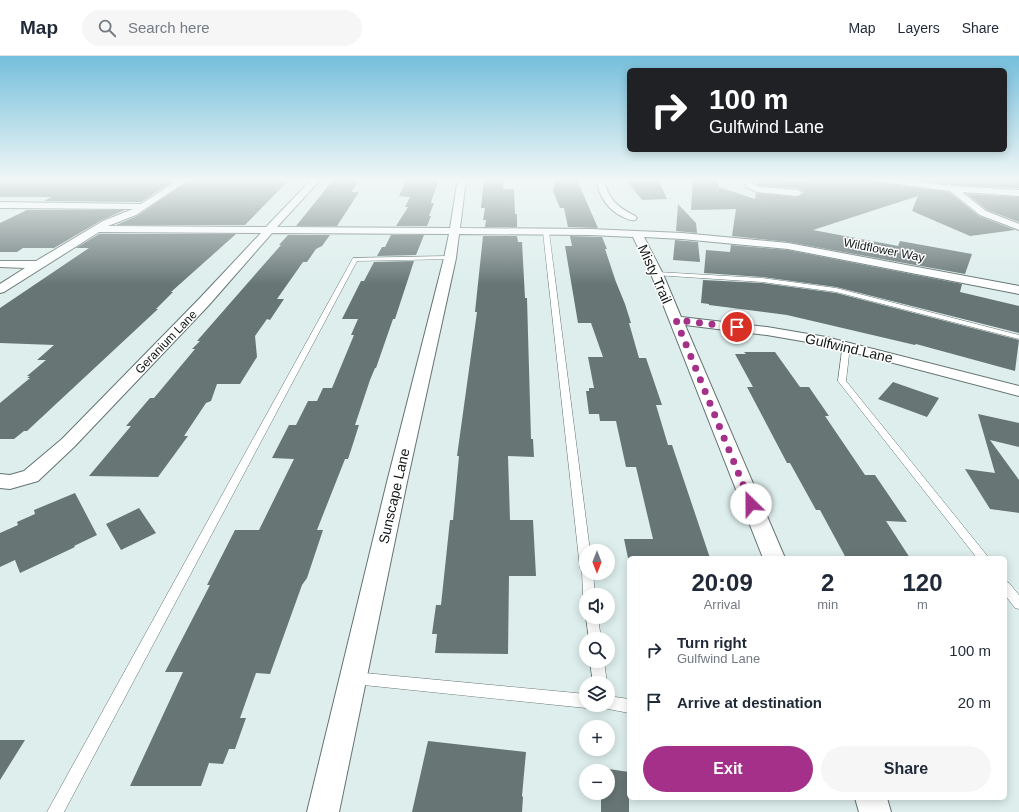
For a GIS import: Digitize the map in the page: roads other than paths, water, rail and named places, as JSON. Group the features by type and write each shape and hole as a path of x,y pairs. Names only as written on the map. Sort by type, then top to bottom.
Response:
{"street":[{"path":"0,289 106,223 130,214"},
{"name":"Geranium Lane","path":"0,481 10,482 31,476 68,443 204,302 284,214"},
{"name":"Sunscape Lane","path":"323,812 450,258 458,214"},
{"path":"625,214 632,218"},
{"path":"986,214 1019,227"},
{"name":"Wildflower Way","path":"96,230 546,232 637,234 728,240 788,246 916,268 1019,290"},
{"name":"Misty Trail","path":"637,234 657,274 773,556"},
{"path":"0,264 39,265"},
{"name":"Gulfwind Lane","path":"676,320 767,331 846,346 1019,391"},
{"path":"872,800 875,812"}],"lane":[{"path":"546,232 583,544"},
{"path":"55,812 355,259 450,258"},
{"path":"657,274 762,280 836,290 1019,336"},
{"path":"846,346 842,381 981,556"},
{"path":"1007,589 1019,604"},
{"path":"353,678 579,699"},
{"path":"615,704 627,706"}]}
